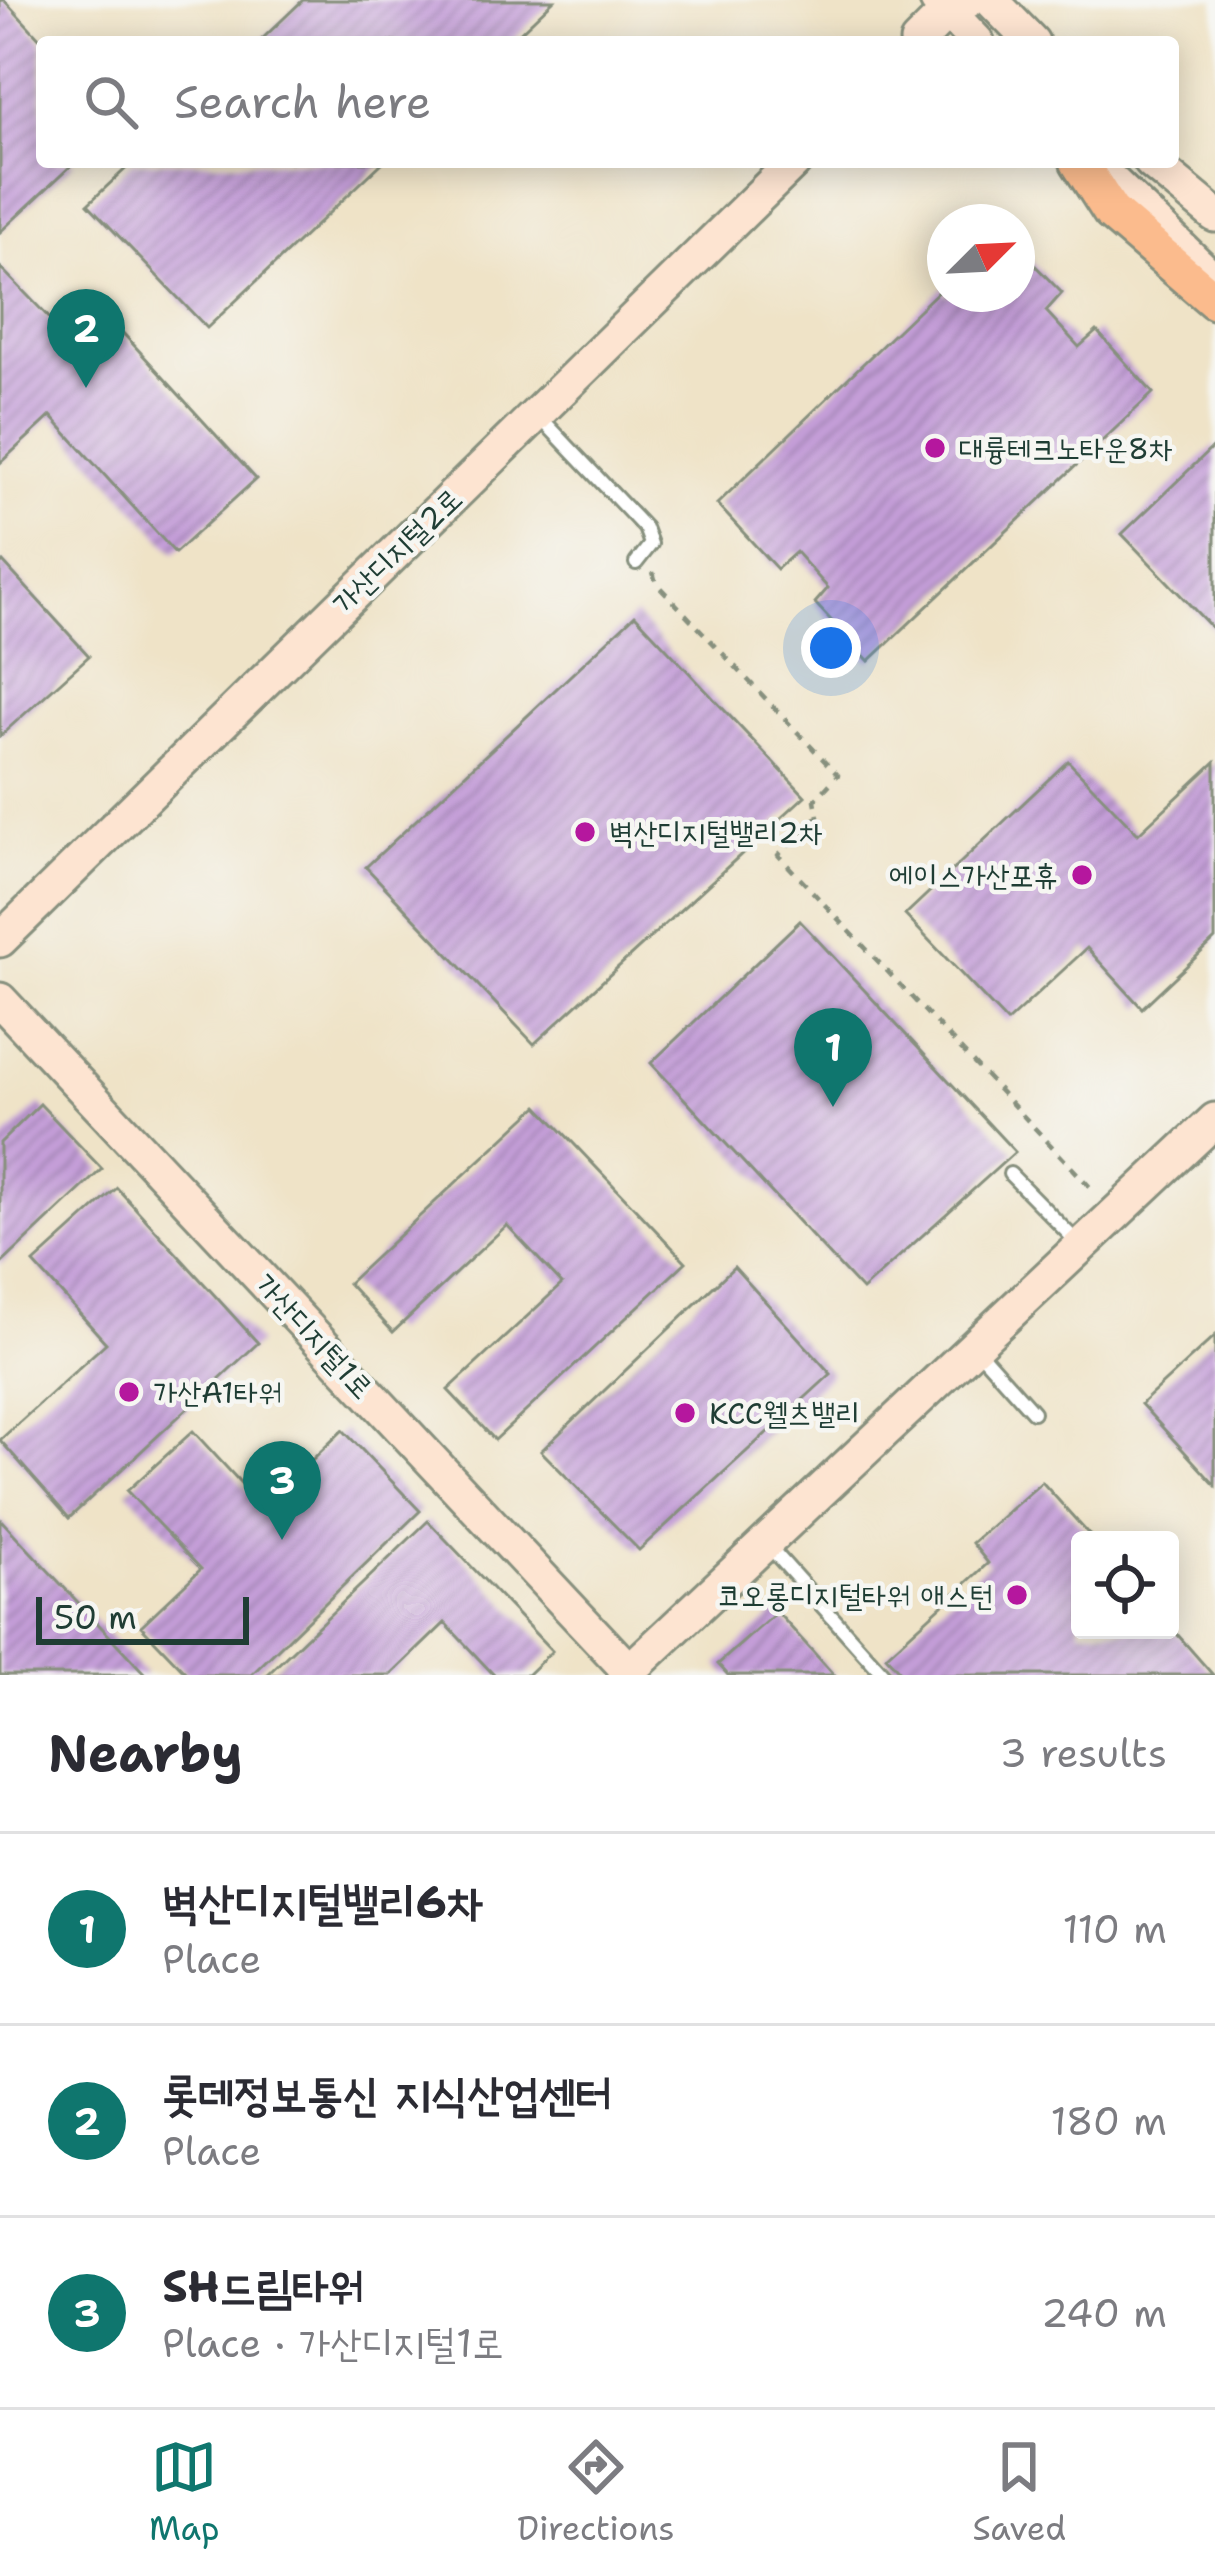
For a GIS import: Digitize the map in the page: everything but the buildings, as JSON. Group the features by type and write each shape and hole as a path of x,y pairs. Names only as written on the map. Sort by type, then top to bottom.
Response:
{"main road":[{"path":"1083,168 1111,212 1215,301"}],"street":[{"path":"991,0 1026,36"},
{"path":"923,36 952,4 973,36"},
{"name":"가산디지털2로","path":"0,940 788,168"},
{"path":"1098,168 1215,281"},
{"path":"1158,168 1215,215"},
{"name":"가산디지털1로","path":"0,1000 636,1671 766,1542 1215,1120"}],"lane":[{"path":"538,414 644,528 651,544 641,558"},
{"path":"1010,1174 1081,1246"},
{"path":"974,1346 1033,1412"},
{"path":"766,1542 884,1675"}],"path":[{"path":"641,558 656,584 838,775 815,800 818,816 778,855 1092,1189"}],"place":[{"name":"롯데정보통신 지식산업센터","path":"86,388"},
{"name":"대륭테크노타운8차","path":"935,448"},
{"name":"벽산디지털밸리2차","path":"585,832"},
{"name":"에이스가산포휴","path":"1082,875"},
{"name":"벽산디지털밸리6차","path":"833,1107"},
{"name":"가산A1타워","path":"129,1392"},
{"name":"KCC웰츠밸리","path":"685,1413"},
{"name":"SH드림타워","path":"282,1540"},
{"name":"코오롱디지털타워 애스턴","path":"1017,1595"}]}
